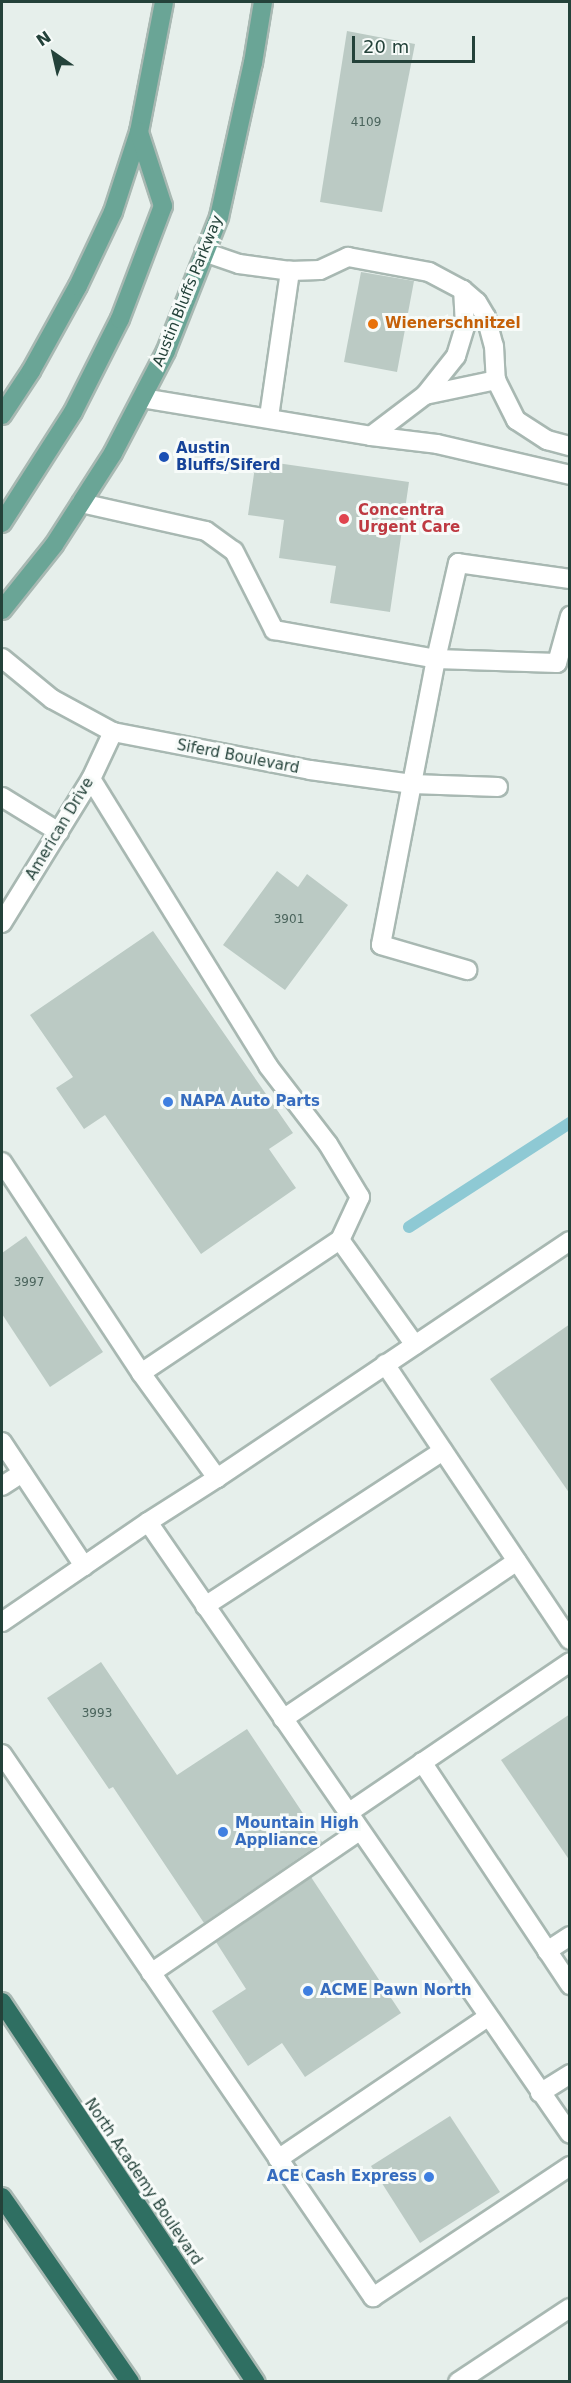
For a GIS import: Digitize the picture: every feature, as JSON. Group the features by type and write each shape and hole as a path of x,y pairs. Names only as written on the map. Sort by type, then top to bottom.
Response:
{"highway":[{"name":"North Academy Boulevard","path":"2,2002 255,2382"},
{"path":"2,2197 130,2382"}],"main road":[{"path":"2,415 31,371 78,286 113,212 139,132 164,2"},
{"name":"Austin Bluffs Parkway","path":"2,610 54,545 113,453 166,351 219,217 253,63 263,2"},
{"path":"2,523 73,412 120,319 163,206 139,132"}],"street":[{"path":"204,252 239,264 290,271 320,270 348,257 429,272 463,290 477,302 486,317 494,346 496,380 516,420 547,440 570,446"},
{"path":"269,417 290,271"},
{"path":"371,436 425,395 456,356 465,326 463,290"},
{"path":"425,395 496,380"},
{"path":"142,398 269,417 371,436 437,444 570,475"},
{"path":"81,503 206,531 234,551 274,630 436,659 557,663 570,616"},
{"path":"467,970 381,945 436,659 458,563 570,579"},
{"name":"Siferd Boulevard","path":"2,658 52,699 112,732 310,770 412,784 498,787"},
{"name":"American Drive","path":"2,923 92,779 112,732"},
{"path":"92,779 268,1066 328,1144 360,1197 340,1240 141,1373"},
{"path":"2,797 59,832"},
{"path":"2,1162 141,1373 217,1478"},
{"path":"340,1240 415,1345"},
{"path":"2,1622 570,1241"},
{"path":"385,1365 570,1640"},
{"path":"2,1442 84,1566"},
{"path":"205,1606 443,1451"},
{"path":"2,1486 22,1473"},
{"path":"148,1522 570,2134"},
{"path":"283,1719 517,1561"},
{"path":"348,1813 570,1662"},
{"path":"2,1754 373,2298 570,2166"},
{"path":"422,1762 570,1985"},
{"path":"151,1973 359,1831"},
{"path":"547,1951 570,1936"},
{"path":"278,2159 488,2017"},
{"path":"540,2093 570,2074"},
{"path":"458,2382 570,2308"}],"building":[{"path":"347,31 415,44 382,212 320,202"},
{"name":"Wienerschnitzel","path":"361,272 414,281 397,372 344,362"},
{"path":"256,460 409,482 390,612 330,603 336,566 279,558 284,520 248,515"},
{"path":"277,871 298,887 307,874 348,905 285,990 223,945"},
{"name":"NAPA Auto Parts","path":"153,931 293,1133 269,1149 296,1188 201,1254 105,1115 84,1129 56,1088 73,1077 30,1015"},
{"path":"26,1236 103,1352 50,1387 2,1314 2,1253"},
{"path":"570,1324 570,1494 490,1379"},
{"path":"101,1662 177,1775 247,1729 322,1842 204,1923 113,1787 109,1789 47,1698"},
{"path":"570,1714 570,1861 501,1760"},
{"path":"311,1877 401,2013 305,2077 282,2043 248,2066 212,2011 246,1989 216,1942"},
{"path":"450,2116 500,2192 420,2243 371,2166"}],"waterway":[{"path":"409,1227 570,1123"}],"place":[{"name":"Wienerschnitzel","path":"373,324"},
{"name":"Austin Bluffs/Siferd","path":"164,457"},
{"name":"Concentra Urgent Care","path":"344,519"},
{"name":"NAPA Auto Parts","path":"168,1102"},
{"name":"Mountain High Appliance","path":"223,1832"},
{"name":"ACME Pawn North","path":"308,1991"},
{"name":"ACE Cash Express","path":"429,2177"}]}
